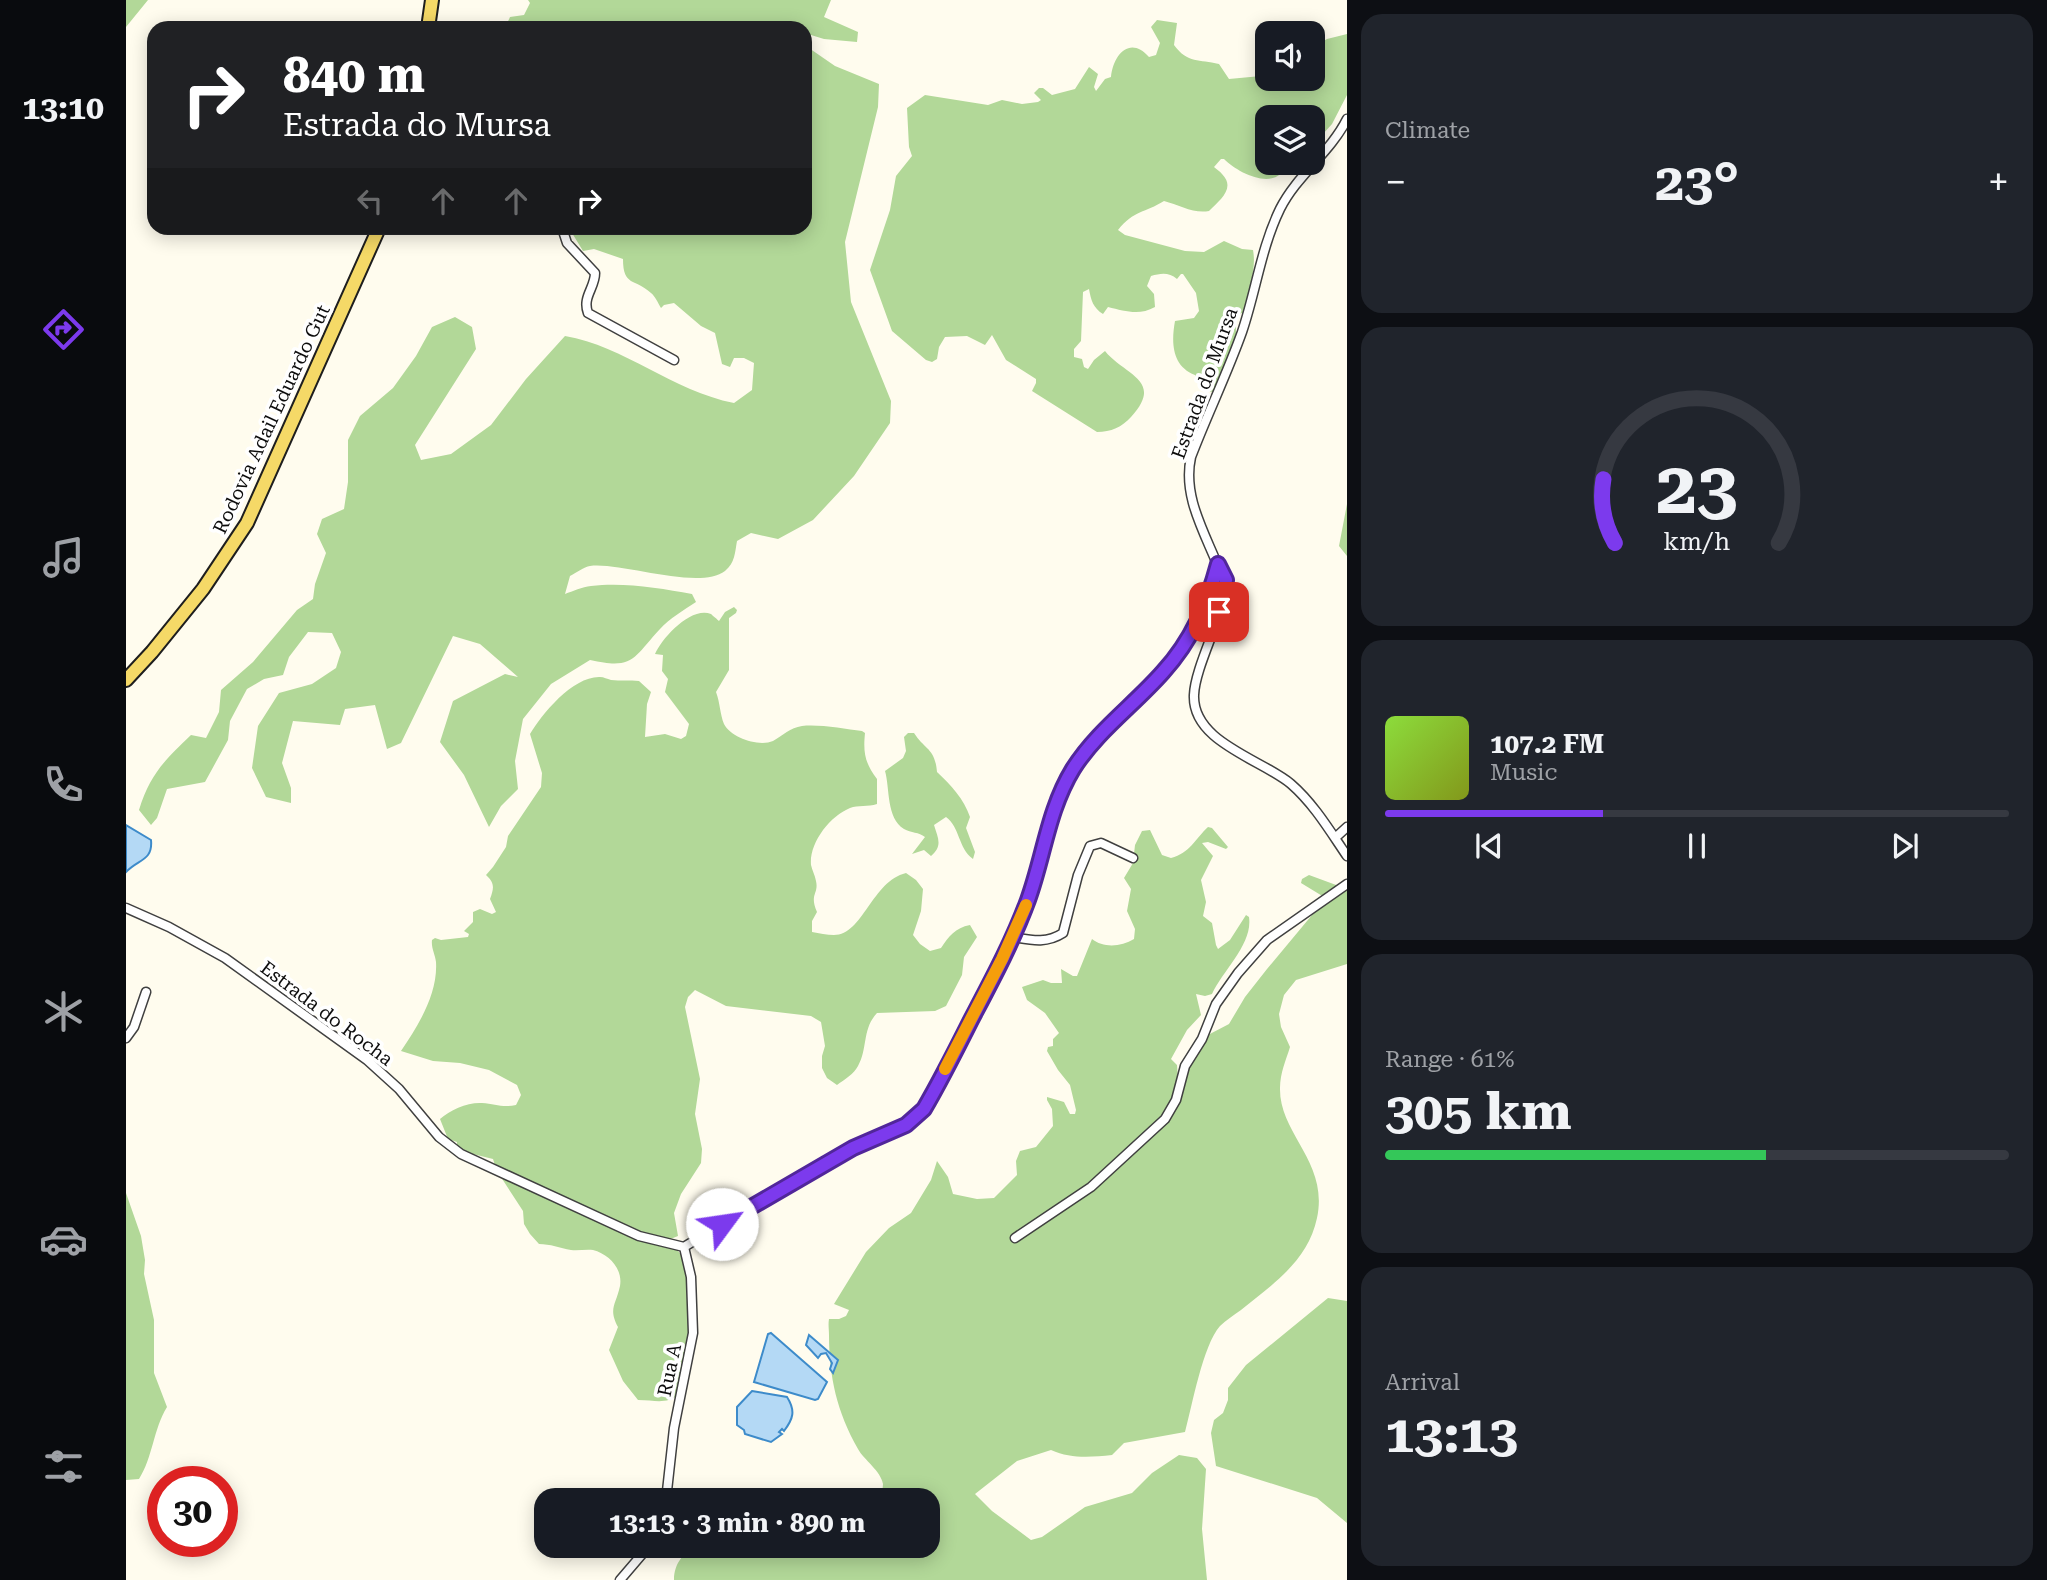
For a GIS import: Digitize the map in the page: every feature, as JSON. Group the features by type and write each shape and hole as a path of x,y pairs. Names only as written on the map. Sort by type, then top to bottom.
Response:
{"main road":[{"path":"429,21 432,0"},
{"name":"Rodovia Adail Eduardo Gut","path":"126,680 203,589 247,523 376,235"}],"street":[{"name":"Estrada do Mursa","path":"1347,119 1335,139 1302,174 1279,211 1261,259 1243,329 1191,457 1188,474 1197,516 1225,575 1226,587 1195,683 1194,707 1199,718 1216,738 1275,772 1293,786 1314,808 1347,856"},
{"path":"564,235 567,243 595,273 586,301 588,313 674,360"},
{"path":"684,1247 810,1171 916,1118 930,1098 1013,937 1029,898 1054,809 1073,769 1100,733 1163,673 1190,637 1210,595 1218,564"},
{"path":"1335,838 1347,827"},
{"path":"1013,937 1041,941 1063,933 1078,875 1090,846 1101,843 1133,858"},
{"path":"1015,1238 1091,1187 1165,1119 1176,1100 1185,1066 1202,1040 1216,1004 1238,973 1267,940 1347,884"},
{"name":"Estrada do Rocha","path":"126,908 169,927 225,958 367,1060 398,1089 432,1130 461,1154 639,1236 684,1247"},
{"path":"126,1038 134,1027 146,992"},
{"name":"Rua A","path":"667,1488 674,1428 693,1333 691,1277 684,1247"},
{"path":"620,1580 639,1558"}],"green space":[{"path":"126,0 148,0 126,27"},
{"path":"528,0 831,0 824,17 858,32 857,42 812,35 812,21 508,21 510,17 524,15 530,3"},
{"path":"1157,20 1177,23 1174,45 1179,51 1194,60 1219,64 1229,79 1255,77 1255,91 1325,91 1325,40 1347,34 1347,95 1325,132 1325,105 1255,105 1255,175 1278,175 1267,179 1258,178 1221,159 1214,167 1226,179 1227,189 1209,211 1192,210 1164,201 1135,215 1118,230 1125,235 1185,251 1204,252 1224,241 1242,249 1253,250 1254,266 1246,312 1228,320 1226,328 1236,325 1236,334 1219,389 1211,392 1200,385 1195,375 1182,366 1175,353 1175,321 1194,318 1199,311 1196,293 1183,274 1177,279 1165,274 1151,276 1147,286 1154,294 1155,307 1143,311 1132,312 1108,307 1103,314 1093,303 1089,289 1083,292 1081,341 1074,349 1074,357 1082,359 1084,367 1088,369 1105,351 1138,379 1144,394 1140,405 1124,424 1112,430 1097,432 1032,391 1036,379 1006,360 992,335 985,345 967,336 945,337 939,347 937,359 932,362 926,360 892,331 870,270 890,210 896,176 912,156 907,108 925,95 988,105 1002,100 1022,104 1038,102 1041,100 1034,93 1039,88 1052,95 1075,89 1089,67 1098,74 1094,87 1096,91 1105,79 1111,77 1115,61 1124,50 1135,48 1149,57 1156,55 1160,43 1151,27"},
{"path":"812,50 835,66 879,84 878,107 845,242 851,302 891,401 890,423 854,476 813,520 778,539 751,533 737,541 733,561 725,571 697,578 590,566 570,576 565,594 591,586 629,585 692,594 696,602 668,621 631,659 616,663 590,660 551,684 523,719 515,761 518,789 501,806 489,827 464,775 440,742 453,701 505,674 518,677 480,644 453,636 401,743 387,749 375,705 345,709 340,725 293,721 282,763 291,788 291,803 266,797 252,768 258,726 279,693 312,684 336,668 341,652 332,633 308,632 289,657 283,675 264,679 247,689 230,721 228,740 205,782 167,789 157,818 151,825 139,810 159,768 191,735 206,738 219,712 221,690 253,662 297,610 313,599 315,584 326,553 317,534 322,519 344,509 348,482 348,440 360,416 393,388 416,356 432,327 455,317 472,327 476,349 415,445 421,460 451,454 491,425 526,379 565,336 608,349 712,397 734,403 752,390 754,363 744,358 734,358 730,367 722,364 715,333 701,326 674,303 661,308 652,294 628,278 623,259 594,249 583,251 573,235 812,235"},
{"path":"1347,504 1347,556 1339,546"},
{"path":"734,607 736,613 729,618 729,670 716,692 724,724 728,729 739,737 760,743 773,741 802,726 862,731 865,733 866,758 877,779 877,804 853,807 842,812 822,831 813,848 811,865 817,885 814,901 817,912 812,921 812,932 834,935 844,933 861,917 884,886 906,873 923,889 921,911 913,935 920,944 930,951 941,948 953,933 970,925 977,937 964,957 962,975 946,1006 935,1011 877,1013 869,1026 858,1066 837,1085 827,1078 822,1068 825,1046 821,1022 811,1016 726,1006 695,990 688,997 685,1007 700,1079 695,1114 702,1149 701,1163 681,1194 674,1213 678,1236 668,1240 686,1260 691,1332 680,1394 665,1401 638,1400 623,1381 609,1350 618,1327 613,1311 620,1280 614,1263 593,1250 571,1250 539,1244 524,1224 523,1211 497,1171 493,1159 457,1150 457,1142 448,1139 440,1119 465,1105 516,1105 521,1095 517,1085 489,1070 460,1063 433,1061 401,1051 420,1020 434,986 436,962 432,940 468,937 469,934 464,931 473,922 473,912 480,909 492,914 496,912 490,899 492,883 486,875 506,847 508,836 541,787 542,773 530,734 542,717 569,689 590,678 639,681 651,692 647,704 645,737 665,734 681,739 686,736 689,724 665,692 668,679 662,671 663,655 655,654 671,632 686,619 703,613 711,614 719,621 725,612"},
{"path":"908,733 914,733 929,750 937,772 964,804 970,817 966,828 975,852 973,859 964,849 954,826 946,817 934,825 938,842 935,852 931,856 924,850 912,854 925,837 904,829 894,818 885,771 903,758 906,751 904,737"},
{"path":"1208,827 1212,828 1228,847 1226,849 1208,842 1202,843 1213,856 1201,880 1206,902 1203,916 1212,923 1218,949 1230,940 1246,915 1249,917 1249,927 1242,947 1212,994 1196,994 1201,1015 1187,1030 1171,1059 1177,1065 1182,1092 1186,1068 1206,1036 1229,1024 1245,997 1324,903 1324,897 1301,883 1302,879 1309,875 1347,889 1347,964 1296,980 1284,995 1279,1014 1281,1027 1290,1047 1281,1077 1282,1104 1316,1181 1319,1198 1317,1218 1306,1247 1288,1270 1222,1324 1214,1335 1203,1361 1185,1432 1124,1443 1112,1455 1074,1456 1051,1450 1017,1461 975,1494 992,1511 1031,1540 1042,1537 1085,1507 1132,1493 1152,1473 1179,1455 1197,1458 1206,1469 1202,1529 1207,1580 674,1580 681,1558 940,1558 940,1488 882,1488 882,1479 858,1449 845,1421 833,1380 829,1319 846,1316 849,1310 834,1304 866,1252 889,1228 911,1213 931,1180 937,1161 948,1177 953,1194 977,1199 994,1198 1017,1175 1016,1161 1020,1151 1036,1147 1053,1126 1052,1109 1047,1097 1064,1102 1070,1114 1075,1114 1070,1085 1047,1051 1048,1047 1053,1046 1053,1039 1059,1033 1045,1013 1027,1000 1022,987 1043,980 1062,983 1061,969 1077,976 1092,939 1101,944 1112,945 1124,944 1134,939 1135,929 1127,911 1131,889 1124,878 1133,863 1135,845 1142,831 1150,830 1162,855 1171,858 1188,849"},
{"path":"126,1193 141,1236 144,1274 154,1320 154,1373 167,1407 139,1479 126,1480"},
{"path":"1328,1298 1347,1301 1347,1523 1317,1498 1216,1466 1211,1433 1214,1420 1223,1413 1228,1400 1228,1388 1246,1365"}],"water":[{"path":"126,825 151,840 151,847 144,859 126,872"},
{"path":"771,1333 827,1382 818,1399 754,1382 768,1334"},
{"path":"809,1335 838,1360 833,1373 830,1369 832,1363 826,1353 818,1358 806,1345"},
{"path":"752,1391 787,1397 792,1407 790,1423 784,1431 782,1429 779,1432 782,1434 771,1442 745,1434 737,1425 737,1407"}],"slow traffic":[{"path":"945,1069 1013,937 1026,905"}],"route":[{"path":"722,1224 810,1171 853,1148 906,1125 924,1109 1013,937 1029,898 1061,791 1073,769 1100,733 1163,673 1190,637 1210,595 1218,564 1226,580 1219,612"}]}
